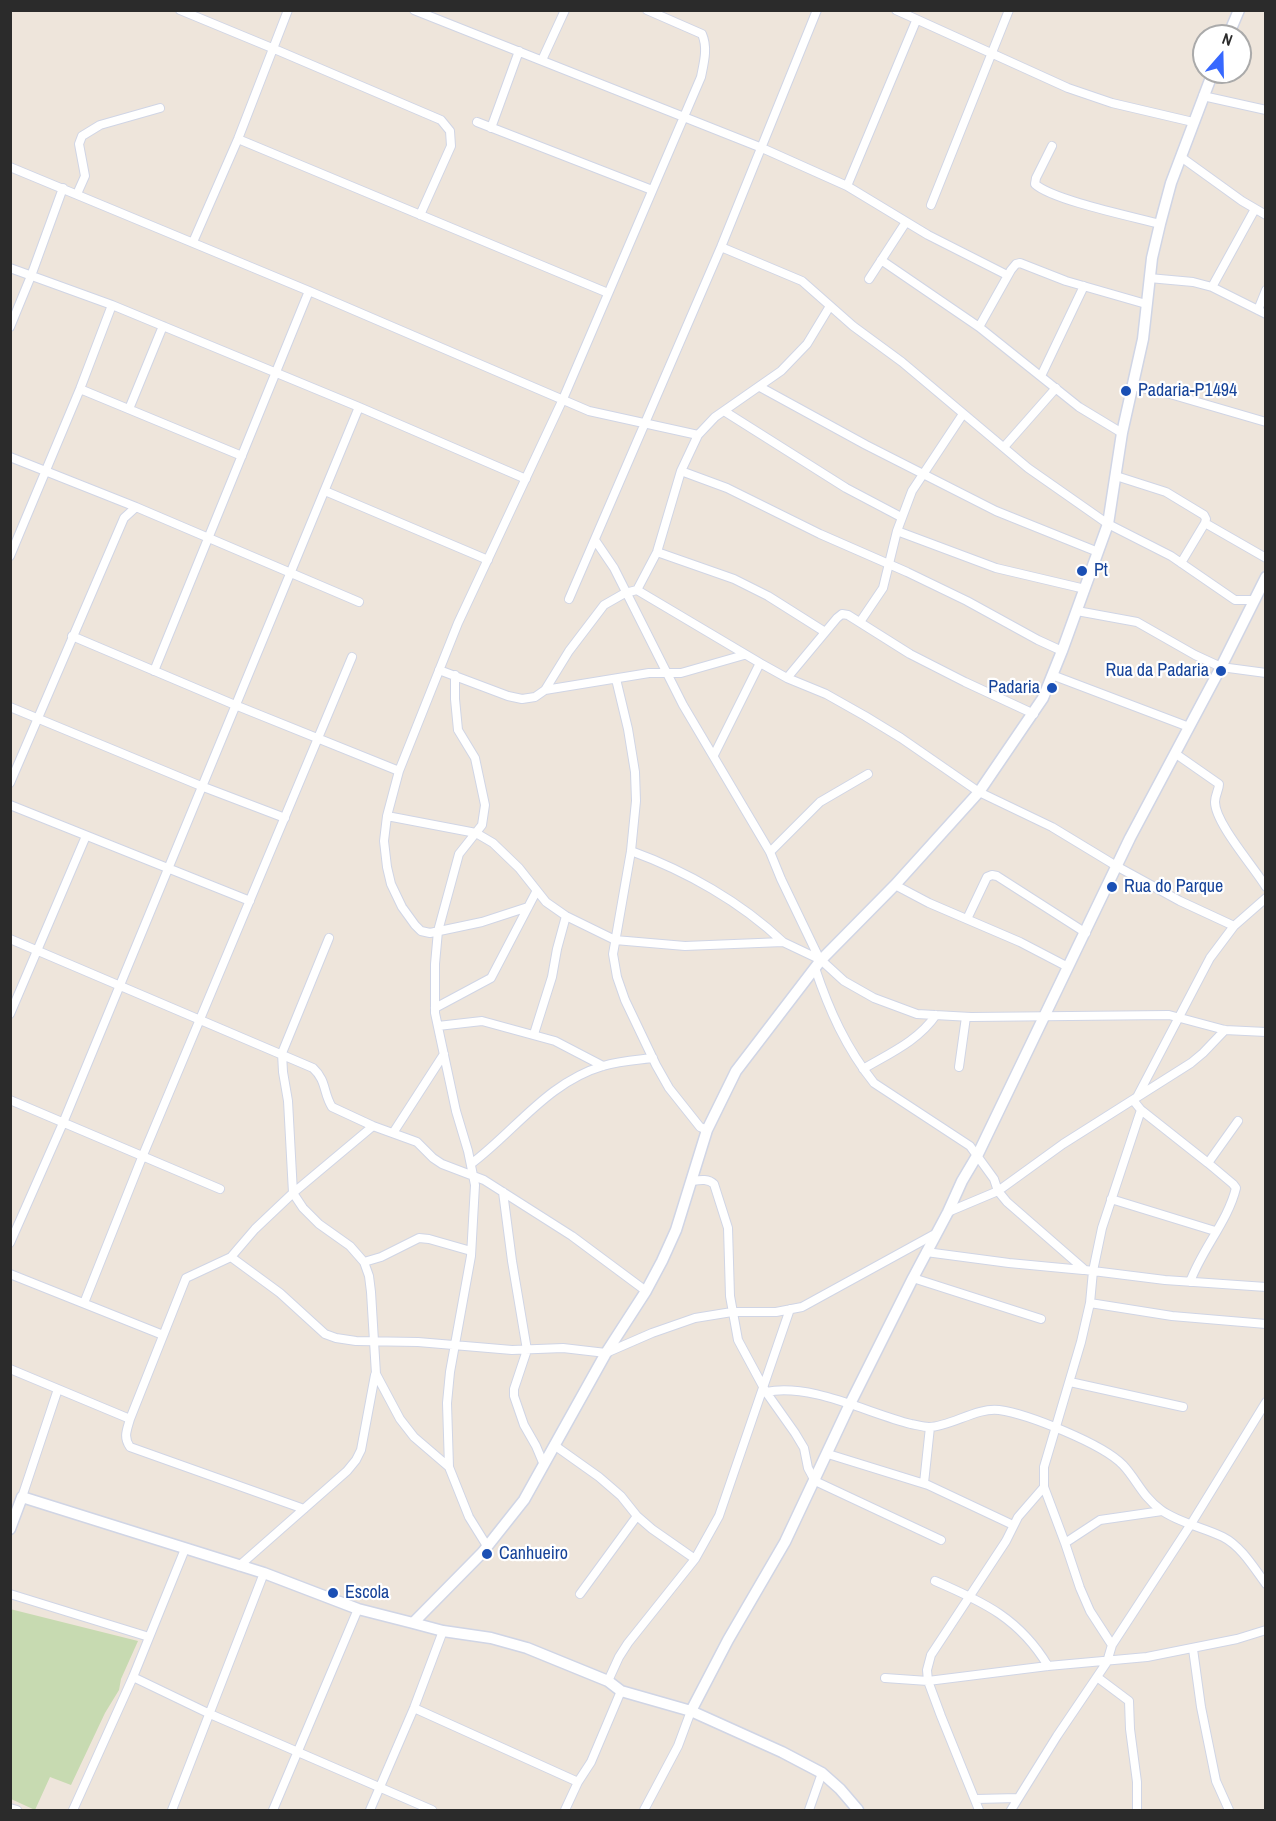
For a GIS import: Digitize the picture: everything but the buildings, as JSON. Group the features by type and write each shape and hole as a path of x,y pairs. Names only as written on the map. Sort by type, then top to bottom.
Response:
{"street":[{"path":"180,10 441,120 450,131 451,146 420,215"},
{"path":"193,242 238,139 288,10"},
{"path":"414,10 762,148 847,186 906,222 1007,275"},
{"path":"542,60 565,10"},
{"path":"528,907 482,922 430,933 422,931 415,926 402,907 391,884 384,842 387,816 399,771 458,623 562,399 701,76 705,42 702,34 646,10"},
{"path":"569,599 721,247 817,10"},
{"path":"896,10 1068,88 1112,103 1193,122"},
{"path":"931,206 1009,10"},
{"path":"1233,24 1239,10"},
{"path":"847,186 916,21"},
{"path":"491,128 519,51"},
{"path":"413,1623 487,1546 524,1500 606,1353 646,1291 676,1230 707,1130 735,1071 818,964 895,885 980,792 1043,698 1108,524 1122,433 1143,339 1149,278 1160,224 1193,122 1208,84"},
{"path":"1203,96 1266,110"},
{"path":"77,194 85,176 79,144 82,136 100,125 159,108"},
{"path":"477,122 652,190"},
{"path":"238,139 608,293"},
{"path":"1052,146 1036,178 1035,184 1041,189 1160,224"},
{"path":"1181,157 1266,215"},
{"path":"10,167 193,242 589,411 698,435"},
{"path":"10,327 63,188"},
{"path":"1212,287 1255,209"},
{"path":"869,279 906,222"},
{"path":"721,247 802,281 853,326 902,362 1045,481 1108,524 1140,539 1181,563 1235,600 1254,600"},
{"path":"881,260 979,327 1079,407 1122,433"},
{"path":"979,327 1007,275 1016,264 1020,263 1083,286 1146,304"},
{"path":"10,268 112,305 526,479"},
{"path":"1149,278 1193,282 1212,287 1262,312 1266,290"},
{"path":"1041,376 1083,286"},
{"path":"154,671 309,291"},
{"path":"10,556 81,389 112,305"},
{"path":"637,590 657,552 681,471 698,435 707,424 724,411 782,371 807,344 830,306"},
{"path":"129,409 163,326"},
{"path":"1133,386 1170,394 1266,422"},
{"path":"760,387 866,445 996,511 1098,552"},
{"path":"1004,447 1056,388"},
{"path":"81,389 242,456"},
{"path":"10,1243 63,1122 359,407"},
{"path":"724,411 846,488 901,517"},
{"path":"860,622 884,588 901,517 912,491 963,414"},
{"path":"10,457 122,501 359,602"},
{"path":"681,471 727,488 820,534 890,564 1062,651"},
{"path":"1116,476 1166,492 1204,515 1205,523 1181,563"},
{"path":"325,492 488,560"},
{"path":"122,501 124,518"},
{"path":"10,783 124,518 136,507"},
{"path":"1205,523 1266,558"},
{"path":"897,531 996,568 1085,589"},
{"path":"595,540 614,568 666,672 770,852 818,964 826,1002 841,1033 863,1069 874,1083 970,1146 994,1179 998,1191 1024,1218 1089,1270"},
{"path":"657,552 734,579 768,596 825,632"},
{"path":"644,1810 678,1746 691,1711 728,1640 785,1542 849,1406 962,1181 978,1154 1130,838 1176,754 1266,577"},
{"path":"439,670 515,698 535,697 545,690 569,651 604,605 625,593 637,590 760,663 787,678 826,694 901,738 980,792 1052,827 1180,901 1234,926"},
{"path":"1077,611 1137,622 1194,655 1221,667 1266,673"},
{"path":"787,678 842,614 860,622 910,654 1034,714"},
{"path":"72,636 399,771"},
{"path":"545,690 666,672 681,673 744,654"},
{"path":"84,1303 143,1155 319,739 351,657"},
{"path":"714,755 760,663"},
{"path":"455,675 458,730 475,758 485,805 482,825 459,854 438,931 435,1008 456,1111 475,1185 471,1251 453,1345 447,1403 448,1467 469,1517 487,1546"},
{"path":"1052,675 1189,727"},
{"path":"616,679 628,729 635,772 636,801 631,851 613,954 617,976 626,1000 669,1088 700,1127 707,1130"},
{"path":"10,707 285,818"},
{"path":"1176,754 1220,784 1215,802 1217,810 1228,833 1266,887"},
{"path":"770,852 820,802 868,774"},
{"path":"10,804 250,901"},
{"path":"387,816 476,833 494,843 519,868 546,902 566,916 615,940 685,946 783,942"},
{"path":"10,1014 86,836"},
{"path":"631,851 655,860 718,892 769,928 783,942 844,981 874,998 917,1014 966,1017 1178,1016 1225,1030 1266,1032"},
{"path":"967,919 987,877 992,875 1086,933"},
{"path":"895,885 929,903 1020,942 1068,967"},
{"path":"435,1008 491,978 536,892"},
{"path":"1135,1099 1210,958 1234,926 1266,898"},
{"path":"534,1034 552,977 566,916"},
{"path":"239,1566 329,1489 356,1460 361,1450 376,1374 372,1292 364,1262 350,1246 319,1224 303,1208 293,1193 288,1101 282,1053 329,938"},
{"path":"10,939 313,1068 321,1075 328,1101 332,1107 373,1126 417,1142 442,1164 474,1175 572,1236 646,1291"},
{"path":"863,1069 915,1039 936,1015"},
{"path":"959,1067 966,1017"},
{"path":"438,1026 482,1021 534,1034 567,1046 603,1066"},
{"path":"948,1212 998,1191 1063,1144 1191,1063 1225,1030"},
{"path":"393,1132 444,1054"},
{"path":"471,1164 490,1150 549,1094 603,1066 653,1058"},
{"path":"1135,1099 1141,1110 1236,1188 1223,1219 1190,1282"},
{"path":"10,1100 220,1189"},
{"path":"1112,1645 1086,1602 1044,1487 1044,1467 1070,1382 1090,1303 1089,1270 1141,1110"},
{"path":"1208,1163 1238,1121"},
{"path":"304,1509 130,1446 125,1435 186,1278 231,1257 255,1229 293,1193 373,1126"},
{"path":"691,1182 710,1180 718,1195 728,1228 732,1312 738,1340 765,1391 800,1441 814,1481 941,1540"},
{"path":"503,1192 527,1350 514,1389 514,1396 524,1425 544,1465"},
{"path":"1111,1198 1215,1231"},
{"path":"231,1257 280,1293 325,1334 356,1341 527,1350 563,1348 606,1353 695,1318 732,1312 790,1310 811,1302 935,1234"},
{"path":"364,1262 381,1257 419,1238 471,1251"},
{"path":"926,1252 1190,1282 1266,1287"},
{"path":"10,1274 163,1335"},
{"path":"913,1278 1041,1319"},
{"path":"1090,1303 1172,1316 1266,1324"},
{"path":"608,1681 628,1643 695,1559 719,1516 765,1391 790,1310"},
{"path":"10,1369 130,1419"},
{"path":"376,1374 400,1419 414,1437 448,1467"},
{"path":"1070,1382 1183,1407"},
{"path":"10,1528 58,1389"},
{"path":"765,1391 790,1390 829,1398 910,1424 930,1427 990,1410 1011,1413 1057,1428 1094,1444 1120,1462 1138,1487 1162,1511 1232,1543 1251,1563 1266,1584"},
{"path":"1011,1810 1107,1662 1112,1645 1191,1524 1266,1402"},
{"path":"924,1483 930,1427"},
{"path":"554,1445 621,1496 637,1516 652,1529 695,1559"},
{"path":"828,1454 924,1483 1014,1525"},
{"path":"980,1810 940,1716 928,1681 927,1670 931,1655 1006,1541 1026,1506 1044,1487"},
{"path":"21,1497 264,1573 358,1609 443,1631 491,1638 527,1648 608,1681 621,1691 691,1711 782,1752 822,1773 858,1810"},
{"path":"1065,1543 1100,1520 1162,1511"},
{"path":"580,1594 637,1516"},
{"path":"74,1810 133,1677 185,1549"},
{"path":"172,1810 264,1573"},
{"path":"934,1581 990,1606 1016,1625 1030,1639 1048,1666"},
{"path":"10,1594 148,1637"},
{"path":"273,1810 358,1609"},
{"path":"885,1678 928,1681 1048,1666 1107,1662 1193,1649 1266,1630"},
{"path":"370,1810 414,1708 443,1631"},
{"path":"1193,1649 1201,1707 1216,1781 1229,1810"},
{"path":"133,1677 210,1714 432,1810"},
{"path":"1097,1677 1130,1701 1137,1810"},
{"path":"565,1810 578,1782 591,1762 621,1691"},
{"path":"414,1708 578,1782"},
{"path":"808,1810 822,1773"},
{"path":"976,1799 1018,1798"},
{"path":"10,1808 17,1810"}],"green space":[{"path":"10,1609 138,1641 121,1679 119,1690 105,1713 71,1785 50,1777 35,1810 11,1799"}],"place":[{"name":"Padaria-P1494","path":"1126,391"},
{"name":"Pt","path":"1082,571"},
{"name":"Rua da Padaria","path":"1221,671"},
{"name":"Padaria","path":"1052,688"},
{"name":"Rua do Parque","path":"1112,887"},
{"name":"Canhueiro","path":"487,1554"},
{"name":"Escola","path":"333,1593"}]}
